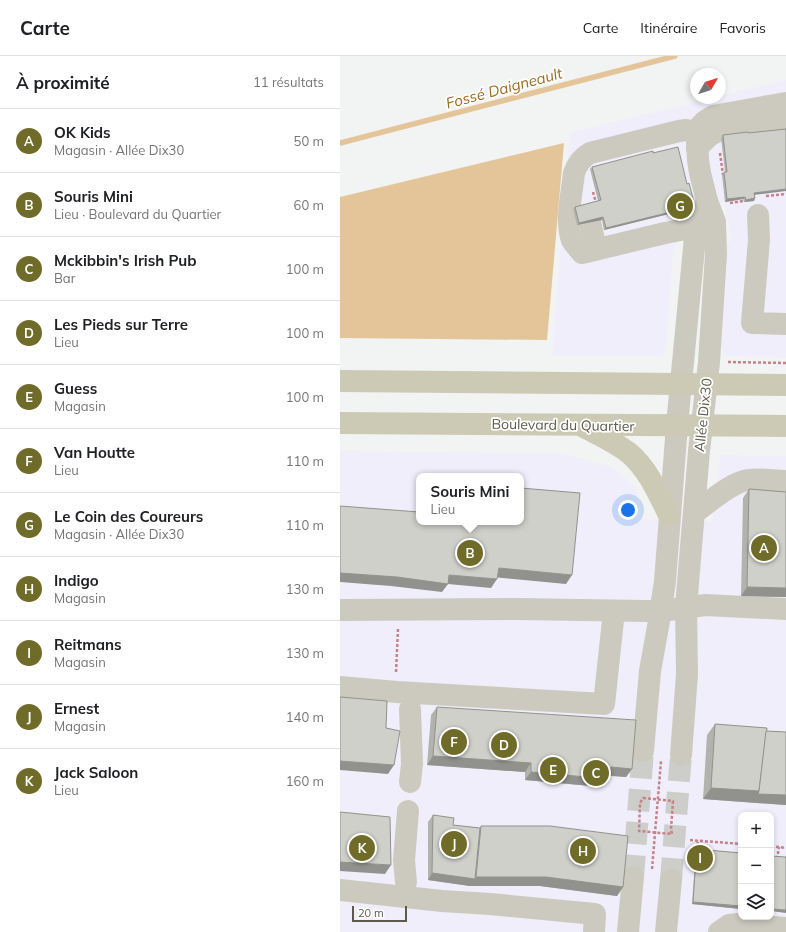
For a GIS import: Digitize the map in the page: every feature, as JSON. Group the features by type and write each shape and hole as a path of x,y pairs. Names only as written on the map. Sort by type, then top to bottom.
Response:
{"main road":[{"path":"340,381 786,385"},
{"name":"Boulevard du Quartier","path":"340,423 786,426"},
{"path":"581,425 620,447 634,458 645,470 669,515"}],"street":[{"path":"697,140 686,130 679,131 590,153 581,158 574,173 569,224 570,236 582,253 665,233 706,225 717,202 698,160 697,140 700,126 713,116 786,103"},
{"path":"697,140 718,131 786,123"},
{"path":"576,166 591,205 596,250"},
{"path":"754,204 759,240 752,323 786,324"},
{"name":"Allée Dix30","path":"643,751 650,671 665,581 669,515 681,384 706,225"},
{"name":"Allée Dix30","path":"681,755 687,674 686,607 707,385 716,254 706,225"},
{"path":"694,512 734,485 742,482 750,480 786,481"},
{"path":"340,610 517,609 661,611 706,605 786,609"},
{"path":"340,687 391,692 604,704 614,611"},
{"path":"410,708 412,764 410,782"},
{"path":"406,882 404,860 408,811"},
{"path":"628,932 633,877"},
{"path":"666,932 672,880"},
{"path":"340,890 442,901 595,914 594,932"},
{"path":"719,932 729,925 738,924 786,928"}],"path":[{"path":"719,146 723,175"},
{"path":"717,202 754,204 774,194 786,194"},
{"path":"733,362 786,363"},
{"path":"394,678 396,671 399,623"},
{"path":"643,798 673,800 672,834 639,831 640,803 643,798"},
{"path":"690,840 738,844"},
{"path":"690,852 697,853 698,840"},
{"path":"774,846 786,848"},
{"path":"777,859 778,847"}],"shaded area":[{"path":"786,80 786,357 726,356 722,348 720,340 726,247 731,240 724,202 693,210 674,249 666,345 665,352 661,356 552,356 570,133 690,104 726,104 726,95"},
{"path":"564,143 547,340 340,338 340,197"},
{"path":"340,451 564,454 613,467 637,489 637,519 712,522 721,455 786,456 786,932 340,932"}],"building":[{"path":"786,129 786,189 754,193 755,198 746,200 745,197 727,199 724,172 727,172 723,135"},
{"path":"678,147 687,184 689,183 695,206 606,228 603,217 579,223 575,207 601,200 592,167 653,151 653,153"},
{"path":"524,488 580,493 572,575 499,568 497,579 449,575 448,584 397,577 340,573 340,506 416,512 416,525 524,525"},
{"path":"749,489 786,492 786,588 747,587"},
{"path":"340,697 387,701 386,728 400,731 394,765 340,761"},
{"path":"437,707 636,720 632,769 611,767 608,779 531,772 531,763 433,756"},
{"path":"715,724 767,728 759,791 711,788"},
{"path":"766,731 786,732 786,795 758,794"},
{"path":"340,812 390,817 391,865 340,862"},
{"path":"433,815 454,818 453,825 480,828 475,879 432,873"},
{"path":"481,826 550,826 628,836 623,887 546,877 476,877"},
{"path":"703,846 708,846 707,850 738,853 738,906 693,902 696,859 693,858 693,855"},
{"path":"774,856 786,857 786,910 774,909"}],"waterway":[{"name":"Fossé Daigneault","path":"340,143 675,56"}],"tunnel":[{"path":"633,877 643,751"},
{"path":"671,880 681,755"}],"place":[{"name":"Le Coin des Coureurs","path":"680,206"},
{"name":"OK Kids","path":"764,548"},
{"name":"Souris Mini","path":"470,553"},
{"name":"Van Houtte","path":"454,742"},
{"name":"Les Pieds sur Terre","path":"504,745"},
{"name":"Guess","path":"553,770"},
{"name":"Mckibbin's Irish Pub","path":"596,773"},
{"name":"Ernest","path":"454,844"},
{"name":"Jack Saloon","path":"362,848"},
{"name":"Indigo","path":"583,851"},
{"name":"Reitmans","path":"700,858"}]}
